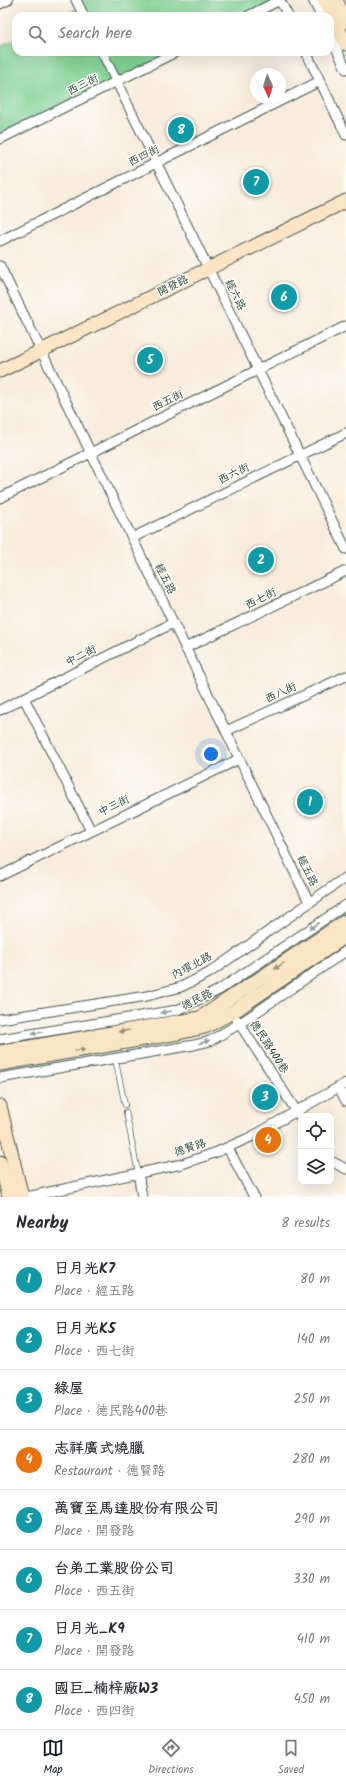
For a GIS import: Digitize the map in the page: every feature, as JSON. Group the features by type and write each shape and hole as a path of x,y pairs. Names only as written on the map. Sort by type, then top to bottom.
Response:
{"street":[{"path":"0,4 8,0"},
{"path":"76,0 82,12"},
{"path":"256,12 280,0 286,12"},
{"path":"313,0 319,12"},
{"path":"324,0 330,12"},
{"path":"336,0 346,21"},
{"path":"334,20 346,44"},
{"path":"334,43 346,68"},
{"name":"經六路","path":"104,56 346,549"},
{"name":"西三街","path":"0,139 168,56"},
{"path":"308,56 346,135"},
{"name":"西四街","path":"0,241 320,81"},
{"name":"開發路","path":"0,371 346,201"},
{"name":"經五路","path":"0,266 309,902"},
{"name":"西五街","path":"0,498 346,326"},
{"name":"西六街","path":"132,538 346,433"},
{"name":"西七街","path":"186,648 346,571"},
{"name":"中二街","path":"0,710 173,623"},
{"name":"西八街","path":"226,731 346,676"},
{"path":"24,698 91,831"},
{"name":"中三街","path":"0,876 239,759"},
{"name":"內環北路","path":"0,1019 147,996 181,987 209,973 346,877"},
{"name":"德民路","path":"0,1039 177,1010 219,990 346,905"},
{"name":"德民路","path":"0,1064 205,1027 229,1007 346,921"},
{"name":"德民路","path":"0,1052 200,1018 229,1007 346,936"},
{"path":"0,1078 194,1045 210,1040 240,1024 346,951"},
{"name":"德民路400巷","path":"219,990 298,1113"},
{"path":"342,1085 346,1101"},
{"name":"德賢路","path":"300,1113 342,1085"},
{"path":"0,1106 22,1197"},
{"name":"德賢路","path":"26,1197 182,1164 228,1148 298,1114"},
{"path":"228,1148 254,1197"},
{"path":"0,1162 9,1197"},
{"path":"334,1163 346,1169"},
{"path":"138,1173 142,1197"}],"lane":[{"path":"115,1058 125,1104"},
{"path":"126,1112 138,1173"}],"green space":[{"path":"76,0 280,0 256,12 70,12 79,8"},
{"path":"12,41 12,56 168,56 0,139 0,47"}],"place":[{"name":"國巨_楠梓廠W3","path":"181,130"},
{"name":"日月光_K9","path":"256,182"},
{"name":"台弟工業股份公司","path":"284,297"},
{"name":"萬寶至馬達股份有限公司","path":"150,360"},
{"name":"日月光K5","path":"261,560"},
{"name":"日月光K7","path":"310,802"},
{"name":"綠屋","path":"265,1097"},
{"name":"志祥廣式燒臘","path":"268,1140"}]}
